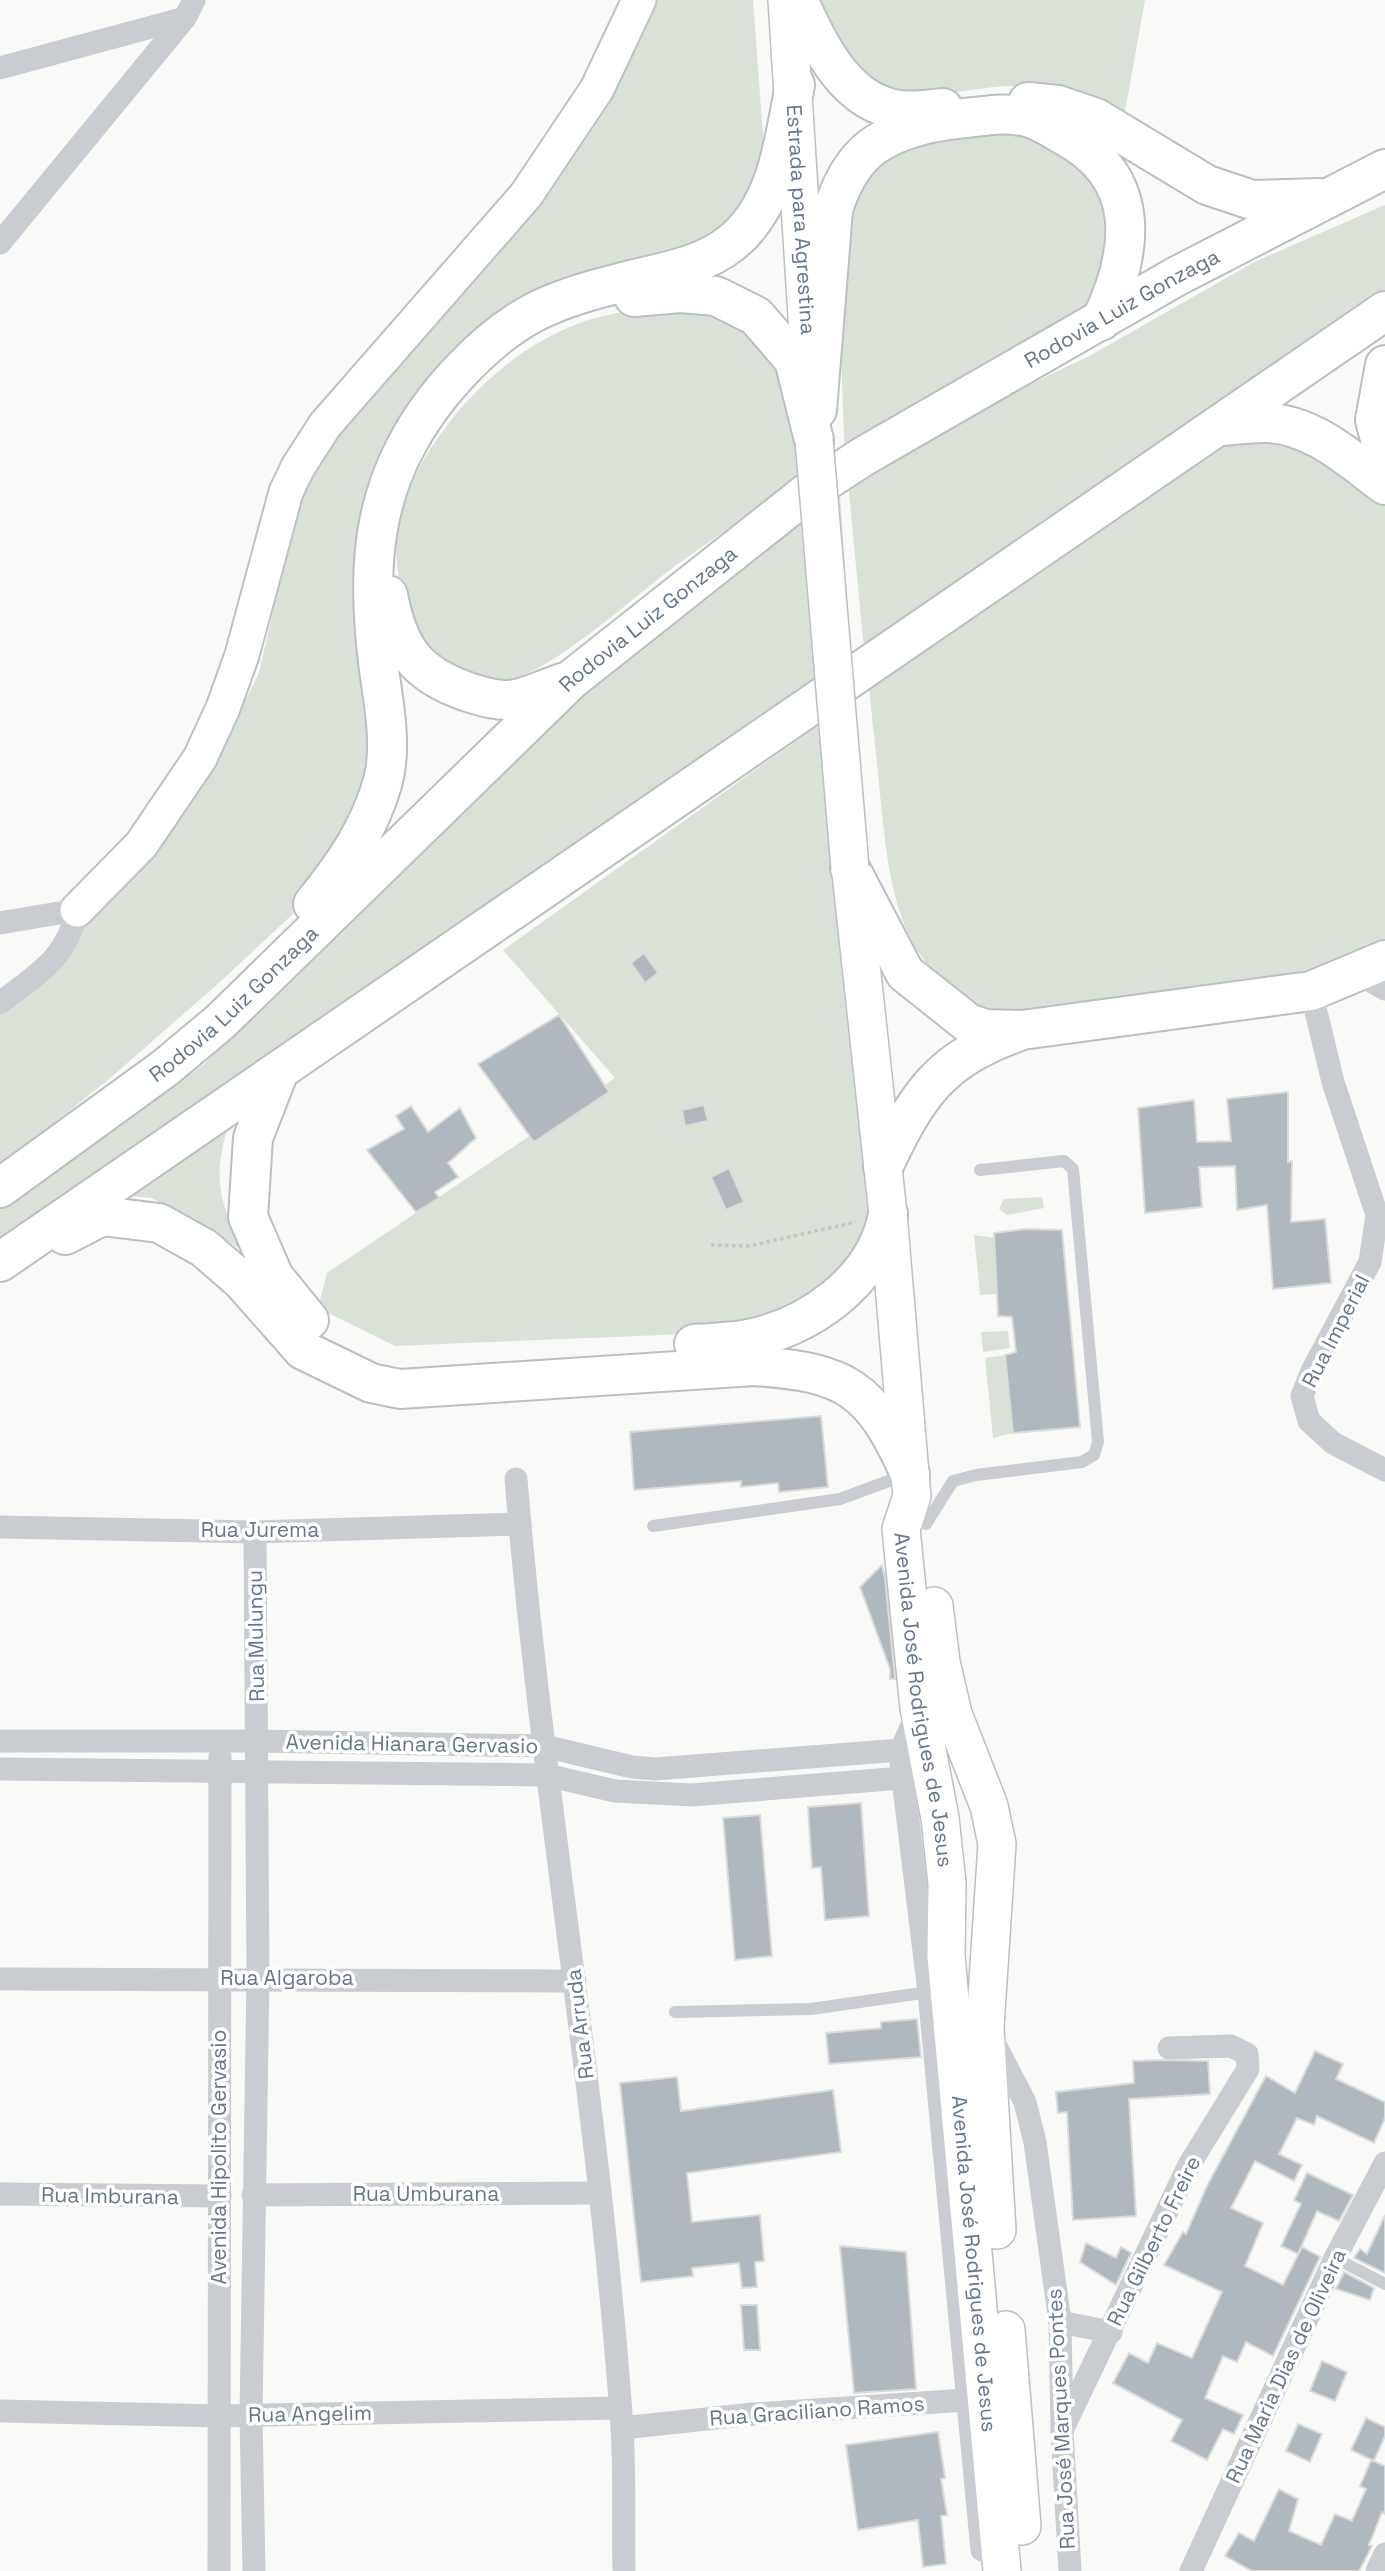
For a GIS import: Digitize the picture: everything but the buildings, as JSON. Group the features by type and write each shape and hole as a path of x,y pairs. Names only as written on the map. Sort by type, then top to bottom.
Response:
{"highway":[{"path":"798,0 821,47 839,73 861,95 886,107 902,111 1014,100 1058,105 1096,118 1207,185 1252,200 1331,198"},
{"path":"220,1022 353,851 368,823 384,778 386,736 373,620 372,558 386,488 405,446 454,381 482,352 532,314 576,295 691,265 730,244 754,215 774,181 795,85"},
{"path":"814,440 833,210 839,190 851,171 863,155 878,142 933,121 1000,114 1024,116 1082,145 1106,170 1126,215 1127,241 1122,266 1117,286 1101,321"},
{"name":"Rodovia Luiz Gonzaga","path":"0,1188 165,1068 220,1022 572,679 807,493 864,456 1177,276 1385,169"},
{"path":"572,679 514,699 490,700 441,683 419,667 394,629 384,578 387,538 397,497 427,438 484,372 534,332 566,314 645,295 680,293 716,296 756,316 794,360 814,440"},
{"path":"0,1264 1385,311"},
{"path":"1385,365 1375,420 1385,458"},
{"path":"1221,426 1265,423 1301,429 1337,450 1385,485"},
{"path":"850,868 905,973 968,1023 985,1028 1022,1030 1311,991 1376,974"},
{"path":"883,1167 907,1115 925,1091 947,1069 984,1044 1022,1030"},
{"path":"279,1071 253,1138 248,1217 274,1277 327,1342 374,1359 410,1364 468,1363 744,1340 796,1324 837,1298 862,1271 884,1237 888,1214"},
{"path":"0,1264 103,1216 159,1223 204,1248 242,1281 303,1350 338,1370 371,1383 400,1389 754,1366 800,1369 838,1379 859,1393 892,1433 916,1498"}],"main road":[{"name":"Estrada para Agrestina","path":"787,0 795,85 814,440 850,868 916,1498"},
{"name":"Avenida José Rodrigues de Jesus","path":"916,1498 901,1529 919,1708 915,1751 940,1818 947,1883 946,1956 1002,2571"},
{"name":"Avenida José Rodrigues de Jesus","path":"916,1498 944,1675 953,1714 989,1806 997,1844 985,2026 999,2263 1027,2571"},
{"path":"940,1818 960,1799 973,1797 989,1806"},
{"path":"947,1883 960,1899 971,1904 983,1901 995,1891"}],"street":[{"path":"0,1003 54,960 72,933 77,910 141,845 200,758 242,655 275,524 298,467 325,425 526,195 597,89 639,0"},
{"path":"0,68 189,9"},
{"path":"0,243 189,9"},
{"path":"0,923 77,910"},
{"name":"Rua Imperial","path":"1311,991 1339,1104 1381,1217 1370,1262 1312,1371 1303,1396 1309,1420 1333,1443 1385,1470"},
{"name":"Rua Arruda","path":"516,1479 547,1774 575,1981 599,2193 621,2418 624,2571"},
{"name":"Rua Jurema","path":"0,1527 254,1532 520,1524"},
{"name":"Rua Mulungu","path":"254,1532 258,1978 251,2416 254,2571"},
{"name":"Avenida Hianara Gervasio","path":"0,1741 257,1741 544,1746 632,1767 655,1769 915,1751"},
{"name":"Avenida Hipolito Gervasio","path":"219,2571 220,1743"},
{"path":"915,1751 902,1778 929,1992 984,2571"},
{"name":"Avenida Hianara Gervasio","path":"0,1769 547,1774 615,1791 692,1795 902,1778"},
{"name":"Rua Algaroba","path":"0,1979 575,1981"},
{"name":"Rua José Marques Pontes","path":"985,2026 1026,2102 1035,2142 1060,2322 1062,2431 1070,2571"},
{"name":"Rua Gilberto Freire","path":"1062,2431 1189,2165 1248,2069 1247,2054 1231,2046 1169,2048"},
{"name":"Rua Maria Dias de Oliveira","path":"1191,2571 1335,2258 1385,2163"},
{"name":"Rua Umburana","path":"253,2195 599,2193"},
{"name":"Rua Imburana","path":"0,2194 220,2196"},
{"path":"1060,2322 1111,2332"},
{"path":"967,2400 990,2438"},
{"name":"Rua Graciliano Ramos","path":"621,2418 753,2414 967,2400"},
{"name":"Rua Angelim","path":"0,2411 220,2416 621,2418"},
{"path":"1377,2571 1385,2554"}],"lane":[{"path":"653,1526 839,1499 916,1498 953,1481 976,1475 1082,1462 1094,1455 1098,1442 1073,1169 1064,1161 980,1170"},
{"path":"676,2011 811,2009 929,1992 946,1956"},
{"path":"1335,2258 1385,2284"}],"path":[{"path":"711,1245 762,1243 888,1214"}],"shaded area":[{"path":"655,0 753,0 765,162 733,233 510,312 379,475 374,772 340,858 293,914 220,982 108,1080 0,1166 0,1012 202,788 259,673 277,594 282,536 330,433 583,136 624,73"},
{"path":"819,0 1145,0 1125,112 1069,94 1040,88 1010,86 922,96 902,95 888,89 863,69 833,28"},
{"path":"1024,119 1115,193 1096,315 845,463 837,252 864,159"},
{"path":"1385,205 1385,291 1083,497 865,660 847,472 1093,354 1256,261"},
{"path":"718,305 786,363 802,479 675,566 571,647 528,673 511,679 488,679 461,673 427,656 417,642 400,587 397,534 405,498 413,480 457,412 517,357 539,342 582,322 659,308"},
{"path":"1278,434 1385,491 1385,949 1308,985 1007,1017 972,1001 944,982 924,959 908,933 898,905 885,840 868,677 1228,440"},
{"path":"839,480 852,669 0,1252 0,1209 204,1064 522,747 621,654"},
{"path":"824,721 868,1183 866,1231 827,1295 737,1332 395,1346 318,1308 327,1273 615,1078 503,950"},
{"path":"232,1112 222,1152 220,1181 226,1210 240,1249 194,1218 151,1198 106,1194"},
{"path":"1042,1197 1044,1208 1007,1215 999,1209 1004,1199"},
{"path":"974,1235 995,1238 997,1294 980,1295"},
{"path":"1008,1331 1010,1348 983,1352 981,1332"},
{"path":"1005,1355 1013,1433 993,1438 985,1358"}]}
